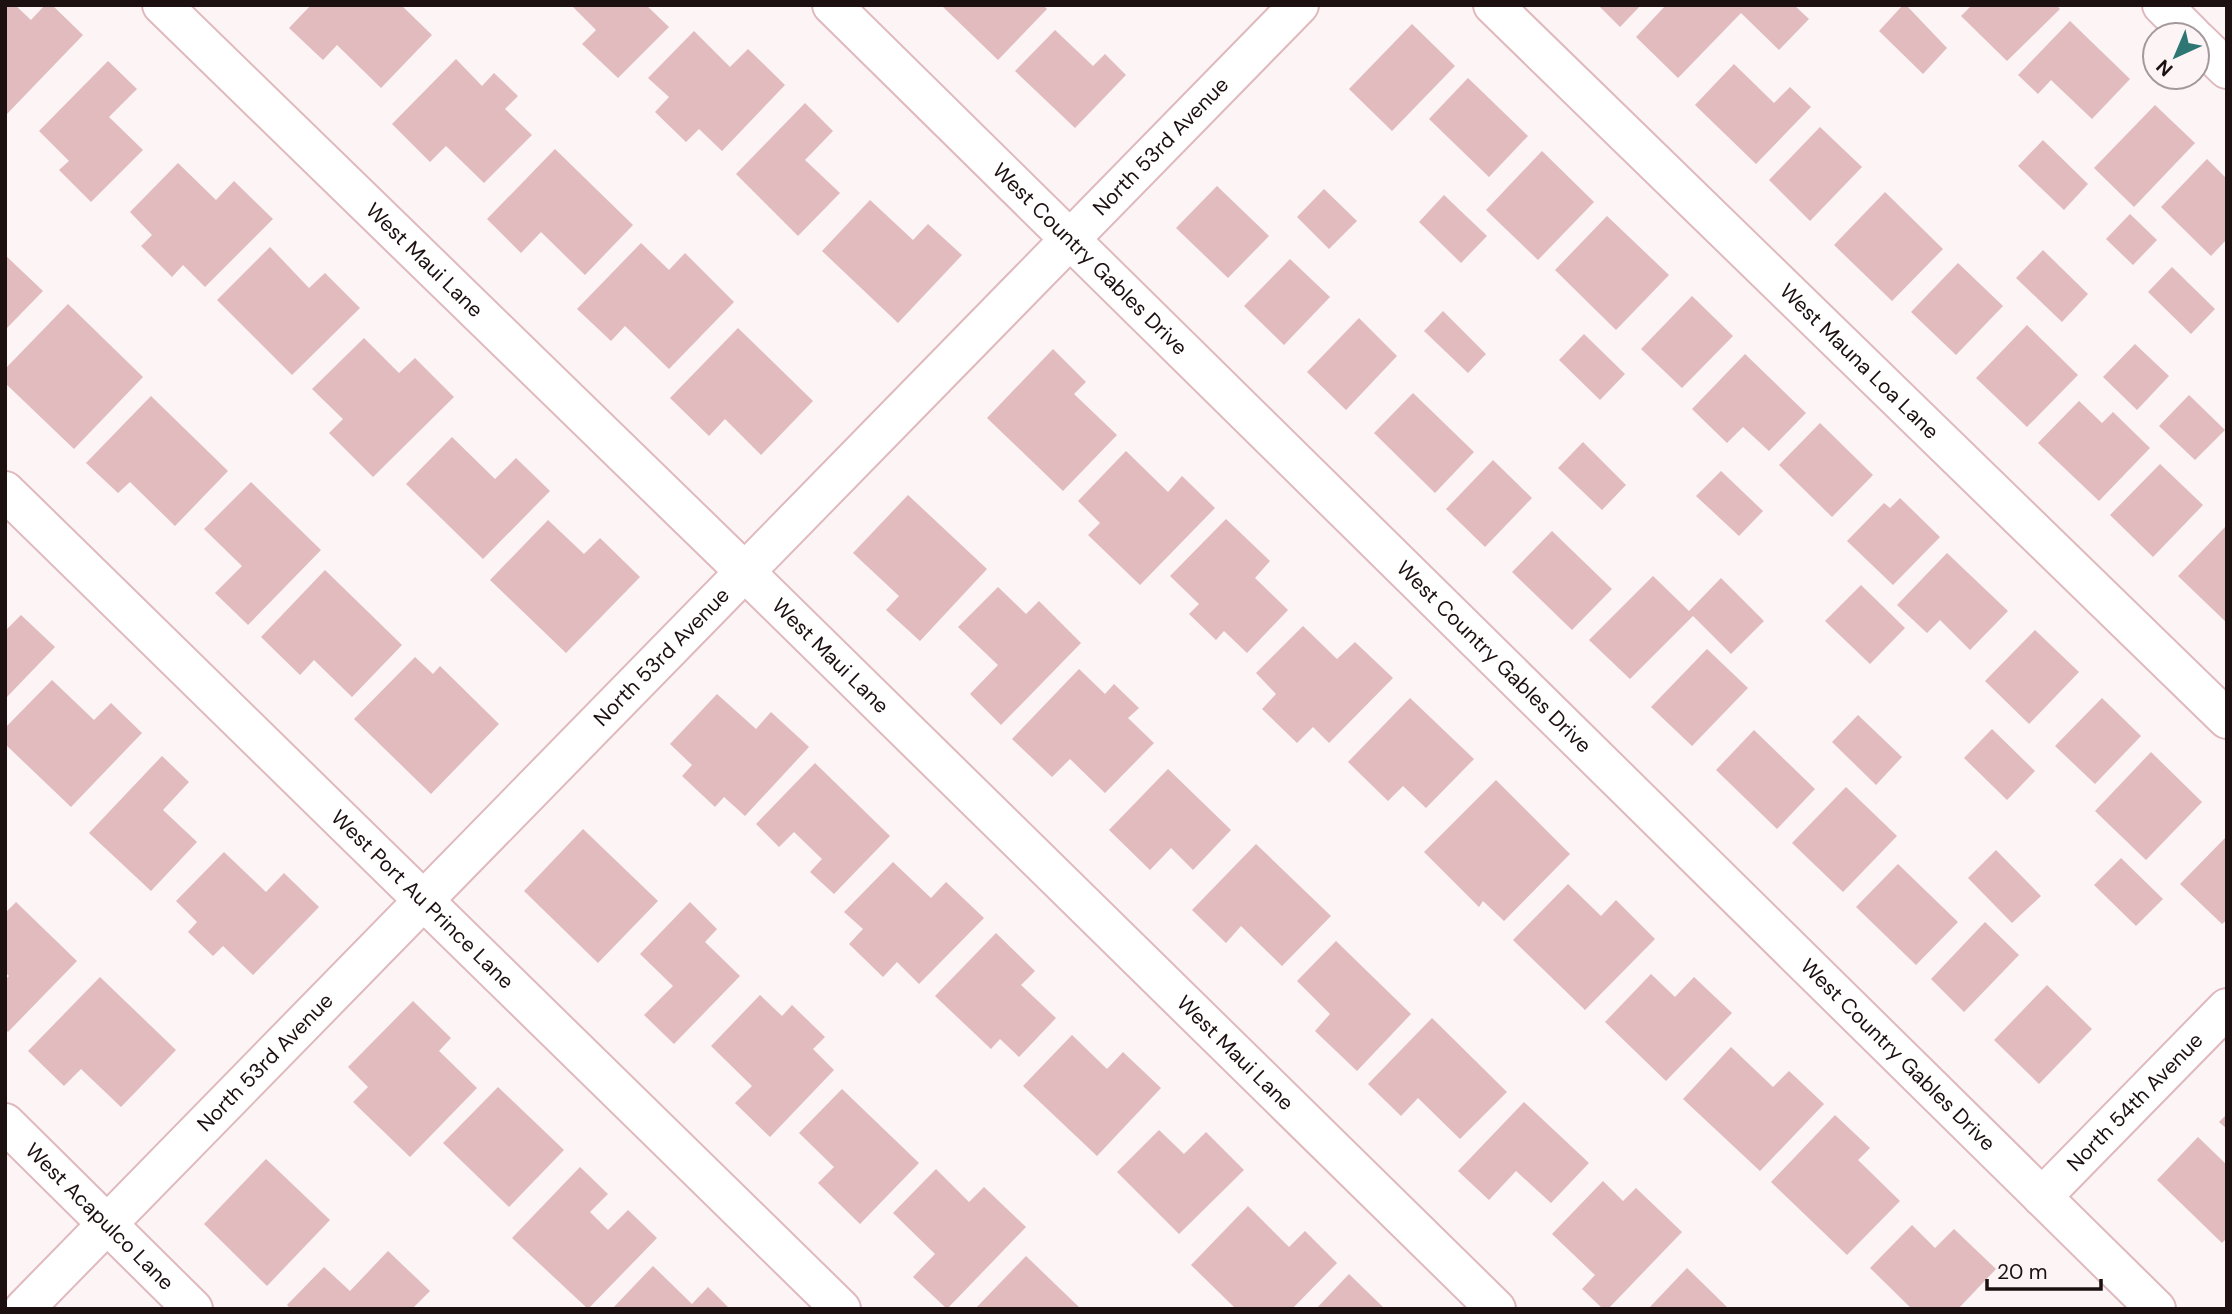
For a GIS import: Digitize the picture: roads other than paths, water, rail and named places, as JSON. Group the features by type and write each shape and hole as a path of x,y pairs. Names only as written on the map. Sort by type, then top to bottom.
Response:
{"street":[{"name":"West Maui Lane","path":"162,5 1496,1309"},
{"name":"West Country Gables Drive","path":"832,5 2157,1309"},
{"name":"North 53rd Avenue","path":"24,1309 1299,5"},
{"name":"West Mauna Loa Lane","path":"1493,5 2227,719"},
{"path":"2162,5 2178,21"},
{"path":"2211,54 2227,69"},
{"name":"West Port Au Prince Lane","path":"5,491 841,1309"},
{"name":"North 54th Avenue","path":"2042,1197 2227,1007"},
{"name":"West Acapulco Lane","path":"5,1123 193,1309"}]}
